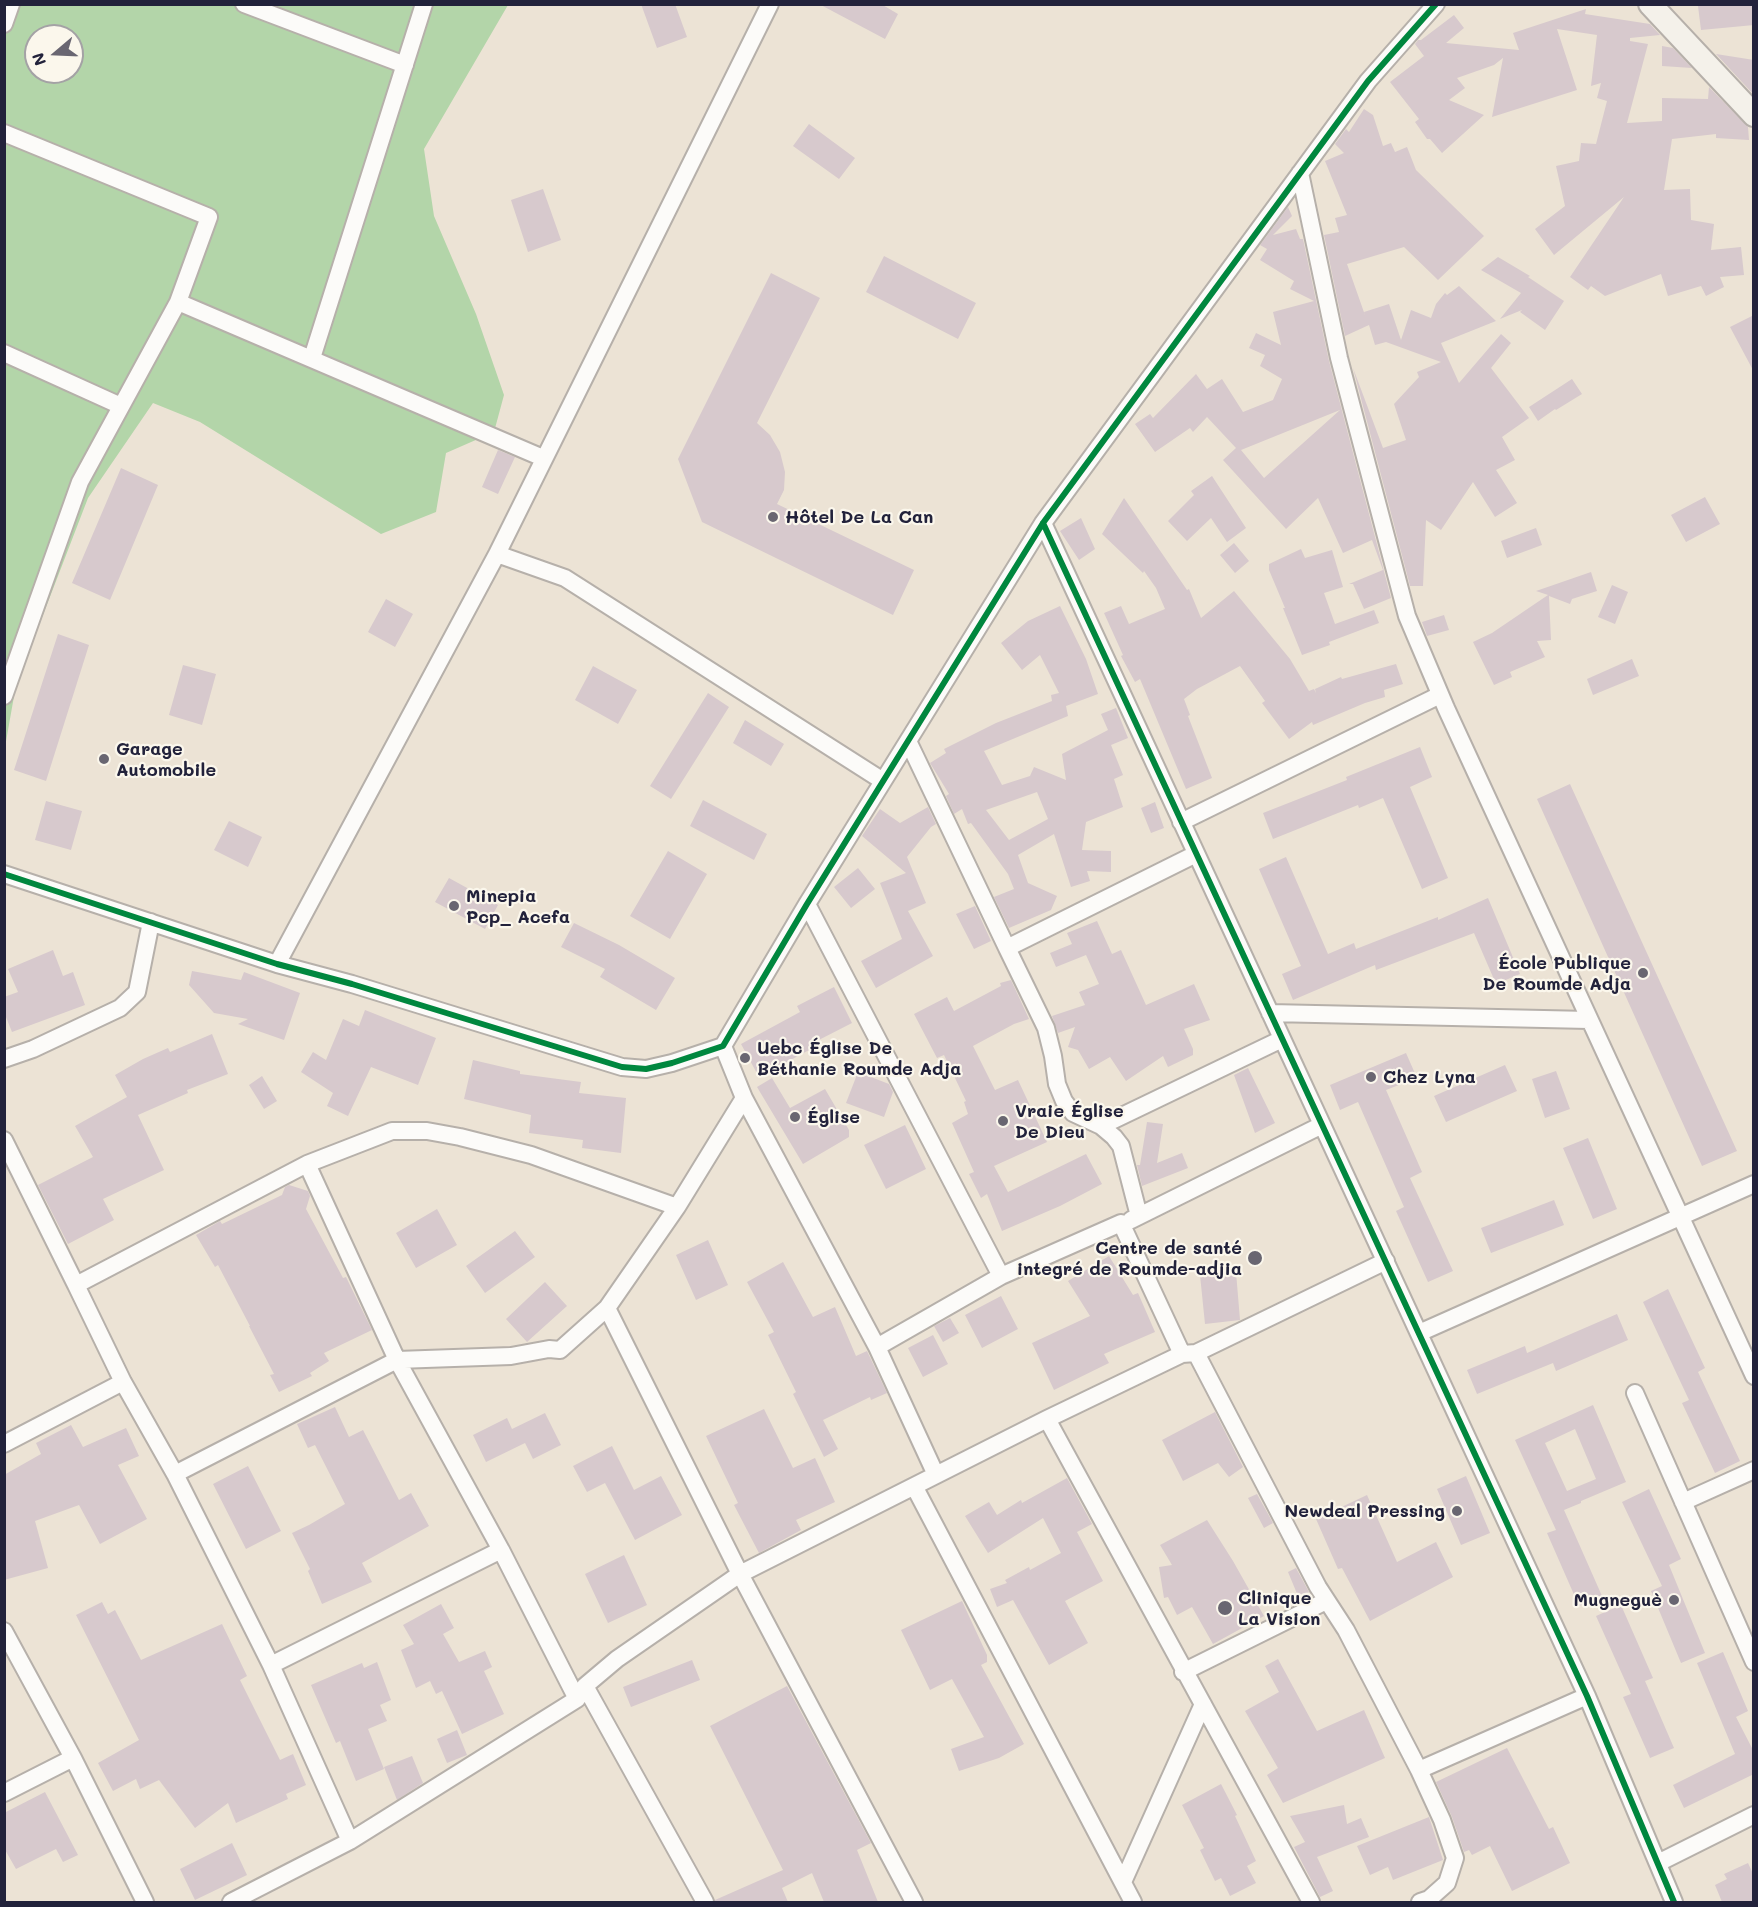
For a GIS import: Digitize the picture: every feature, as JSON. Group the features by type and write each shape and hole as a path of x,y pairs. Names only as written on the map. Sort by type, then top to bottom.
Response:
{"street":[{"path":"4,24 11,4"},
{"path":"244,4 405,65"},
{"path":"312,358 424,4"},
{"path":"277,964 497,554 770,4"},
{"path":"1650,4 1754,115"},
{"path":"4,874 277,964 352,984 622,1067 646,1069 723,1046 807,904 1043,523 1368,81 1435,5"},
{"path":"4,133 209,217 178,302 80,482 4,696"},
{"path":"1300,173 1339,358 1407,616 1440,695 1754,1376"},
{"path":"178,302 543,458"},
{"path":"4,352 121,406"},
{"path":"1043,523 1587,1696 1674,1902"},
{"path":"497,554 566,578 883,781"},
{"path":"1182,822 1440,695"},
{"path":"908,741 1046,1028 1057,1084 1064,1101 1073,1113 1101,1126 1114,1137 1120,1146 1125,1156 1139,1216"},
{"path":"1007,948 1196,854"},
{"path":"807,904 1000,1275"},
{"path":"4,1059 33,1049 120,1008 136,992 151,922"},
{"path":"1270,1013 1590,1020"},
{"path":"1101,1126 1282,1039"},
{"path":"723,1046 744,1098 877,1347 936,1475"},
{"path":"175,1474 397,1360 511,1356 549,1349 560,1350 607,1308 677,1207 744,1098"},
{"path":"877,1347 1000,1275 1139,1216 1322,1125"},
{"path":"76,1285 307,1164 392,1131 427,1131 531,1155 677,1207"},
{"path":"4,1140 123,1382 175,1474 271,1665 350,1841"},
{"path":"307,1164 397,1360 581,1692 705,1902"},
{"path":"1419,1333 1754,1184"},
{"path":"1121,1223 1189,1354 1326,1601 1346,1630 1419,1770 1442,1820 1455,1858 1447,1883 1429,1899 1420,1902"},
{"path":"231,1902 350,1841 581,1692 618,1659 740,1574 1047,1419 1386,1261"},
{"path":"607,1308 740,1574 914,1902"},
{"path":"4,1444 123,1382"},
{"path":"1635,1393 1754,1662"},
{"path":"1047,1419 1183,1672 1203,1704 1311,1902"},
{"path":"1683,1502 1754,1470"},
{"path":"914,1486 1133,1902"},
{"path":"271,1665 501,1550"},
{"path":"1183,1672 1326,1601"},
{"path":"4,1631 73,1758 145,1902"},
{"path":"1419,1770 1587,1696"},
{"path":"1123,1882 1203,1704"},
{"path":"4,1793 73,1758"},
{"path":"1658,1863 1754,1815"}],"green space":[{"path":"5,5 508,5 424,149 434,216 476,314 504,395 494,432 446,453 436,512 381,534 200,422 153,403 88,498 16,685 5,747"}],"building":[{"path":"641,4 675,4 687,37 657,48"},
{"path":"819,4 881,4 898,14 885,39"},
{"path":"1754,4 1754,25 1701,30 1698,6"},
{"path":"1586,9 1585,14 1650,24 1660,35 1630,38 1630,41 1648,44 1627,123 1662,121 1662,98 1708,99 1709,87 1748,127 1749,140 1716,138 1716,134 1672,139 1664,190 1690,189 1691,220 1714,224 1711,250 1741,247 1744,275 1720,277 1724,287 1706,296 1701,286 1668,296 1661,274 1605,296 1591,286 1588,290 1570,277 1624,197 1554,255 1535,229 1565,206 1556,166 1579,161 1581,143 1596,144 1607,101 1597,98 1601,83 1591,86 1597,35 1557,29 1577,90 1492,117 1503,58 1494,65 1457,78 1465,88 1449,100 1484,115 1442,153 1430,139 1427,139 1415,122 1419,119 1390,82 1424,56 1415,44 1418,40 1454,15 1464,28 1446,43 1519,50 1513,33"},
{"path":"1662,46 1673,48 1692,68 1662,66"},
{"path":"1716,54 1754,60 1754,95"},
{"path":"1364,109 1373,115 1383,146 1391,143 1395,152 1407,147 1416,170 1484,236 1438,280 1404,247 1347,264 1366,318 1364,312 1389,304 1401,340 1411,310 1431,318 1436,304 1445,293 1447,295 1459,286 1496,321 1441,343 1459,383 1501,334 1511,343 1491,368 1529,418 1502,437 1515,460 1496,470 1517,503 1495,517 1473,482 1441,530 1426,520 1423,586 1410,586 1353,368 1383,448 1406,440 1394,404 1419,377 1417,372 1441,362 1386,342 1375,345 1369,325 1345,336 1324,235 1339,232 1335,218 1347,215 1325,161 1344,153 1335,144 1346,129 1349,132"},
{"path":"809,124 855,158 839,179 793,146"},
{"path":"543,189 561,240 528,252 511,200"},
{"path":"1288,207 1292,216 1273,235 1296,229 1300,239 1303,239 1329,361 1391,598 1364,609 1353,584 1349,584 1383,570 1372,540 1343,553 1318,498 1286,529 1223,460 1236,448 1207,417 1193,432 1190,428 1155,452 1135,424 1150,414 1153,418 1196,374 1207,389 1222,379 1243,412 1273,400 1282,379 1260,366 1265,355 1249,348 1256,333 1281,345 1273,312 1314,301 1290,289 1294,281 1260,260 1267,249 1260,245","holes":["1340,410 1264,478 1241,450"]},
{"path":"884,256 976,303 958,339 866,292"},
{"path":"1498,257 1530,276 1528,277 1564,301 1545,330 1520,312 1522,310 1500,319 1521,293 1481,270"},
{"path":"771,273 820,298 757,423 770,435 780,452 785,472 784,490 777,504 914,570 893,615 702,522 678,459"},
{"path":"1754,315 1754,372 1730,327"},
{"path":"1572,379 1582,394 1538,421 1529,407"},
{"path":"498,450 515,457 498,494 482,487"},
{"path":"121,468 158,485 110,600 72,583"},
{"path":"1212,476 1246,528 1227,542 1211,518 1187,541 1168,521 1194,495 1191,491"},
{"path":"1705,497 1720,524 1686,542 1671,515"},
{"path":"1124,498 1187,590 1189,589 1201,618 1234,591 1290,659 1309,691 1314,689 1316,693 1315,689 1341,677 1342,679 1396,664 1403,684 1384,690 1385,697 1313,725 1312,722 1289,739 1262,703 1265,701 1240,666 1197,689 1184,699 1190,715 1188,716 1212,778 1186,789 1140,679 1135,682 1121,656 1123,655 1104,613 1121,606 1129,624 1165,609 1156,588 1144,571 1143,573 1102,534"},
{"path":"1081,518 1095,549 1079,560 1060,531"},
{"path":"1536,528 1542,545 1507,558 1501,541"},
{"path":"1234,543 1249,561 1235,573 1220,555"},
{"path":"1301,549 1305,558 1332,550 1343,587 1324,593 1335,624 1374,610 1379,623 1302,655 1269,570 1269,564"},
{"path":"1591,572 1597,591 1572,599 1570,604 1549,596 1551,640 1537,641 1545,657 1510,672 1512,677 1494,685 1473,642 1492,633 1548,595 1536,591"},
{"path":"1612,585 1628,592 1615,624 1598,617"},
{"path":"386,599 413,614 395,647 368,632"},
{"path":"1060,606 1086,659 1098,694 1066,706 1068,716 984,751 1002,785 1030,776 1034,767 1066,780 1062,754 1108,730 1101,714 1116,708 1128,738 1111,745 1123,775 1114,779 1123,807 1086,822 1082,850 1111,851 1111,872 1087,871 1090,881 1071,887 1054,834 1018,855 1028,883 1057,896 1051,910 1009,928 994,897 1014,889 1008,874 971,823 968,824 962,809 954,814 946,796 949,794 930,763 946,753 944,749 996,723 1052,701 1051,695 1059,693 1040,655 1022,670 1001,643 1028,621","holes":["1037,792 1048,819 1009,840 986,810"]},
{"path":"1444,615 1449,630 1427,636 1422,622"},
{"path":"58,634 89,645 46,781 14,770"},
{"path":"1632,659 1639,676 1593,695 1587,679"},
{"path":"183,665 216,674 202,725 169,715"},
{"path":"593,666 637,690 618,724 575,700"},
{"path":"708,693 729,707 671,799 650,786"},
{"path":"745,720 784,744 771,766 733,743"},
{"path":"1420,747 1432,777 1410,787 1448,878 1422,889 1383,798 1359,808 1358,805 1273,839 1263,813 1347,780 1346,777"},
{"path":"1570,784 1737,1151 1702,1166 1537,799"},
{"path":"703,800 767,834 754,860 690,826"},
{"path":"46,801 82,811 71,850 35,840"},
{"path":"1155,802 1164,828 1151,833 1141,808"},
{"path":"928,807 936,824 907,857 926,903 908,911 933,956 876,988 861,961 902,939 880,883 906,873 862,836 880,809 900,823"},
{"path":"229,821 262,837 248,867 214,850"},
{"path":"668,851 707,874 670,939 630,916"},
{"path":"1286,857 1328,954 1354,943 1356,949 1438,917 1438,920 1488,898 1520,974 1496,984 1474,933 1376,970 1375,965 1293,1000 1282,974 1301,966 1259,869"},
{"path":"858,868 875,889 851,908 834,887"},
{"path":"449,878 498,905 485,929 435,902"},
{"path":"975,906 991,941 974,949 956,914"},
{"path":"1097,921 1112,954 1121,950 1146,1005 1194,984 1210,1020 1184,1029 1193,1049 1193,1055 1168,1067 1163,1056 1126,1081 1110,1057 1089,1069 1078,1050 1068,1047 1075,1027 1058,1033 1052,1016 1085,1005 1079,992 1099,984 1086,955 1056,967 1050,953 1072,944 1067,933"},
{"path":"574,923 619,945 675,978 656,1010 600,977 605,969 561,947"},
{"path":"53,950 63,976 73,972 85,1005 12,1032 4,1012 4,997 18,992 8,969"},
{"path":"192,971 241,980 244,972 300,993 284,1040 238,1024 248,1019 214,1013 189,985"},
{"path":"1011,980 1029,1019 1014,1024 973,1046 995,1090 1018,1080 1047,1142 994,1166 1008,1192 1086,1154 1102,1184 1060,1206 1002,1231 987,1194 981,1198 969,1174 974,1172 952,1123 968,1114 964,1102 966,1101 944,1055 937,1058 914,1014 947,997 954,1011 1001,986 1000,983"},
{"path":"834,987 852,1023 809,1045 811,1049 759,1077 741,1044 800,1012 797,1006"},
{"path":"365,1010 436,1038 418,1085 371,1067 348,1116 327,1106 333,1093 301,1072 313,1052 326,1060 343,1019 359,1026"},
{"path":"212,1034 228,1074 187,1090 188,1093 138,1115 164,1170 103,1199 114,1220 68,1244 38,1185 93,1157 75,1126 127,1097 115,1075 168,1048 170,1052"},
{"path":"1406,1053 1417,1078 1386,1090 1422,1172 1410,1178 1453,1271 1428,1282 1396,1211 1404,1207 1358,1102 1340,1110 1330,1085"},
{"path":"473,1060 520,1071 520,1074 581,1082 579,1093 626,1098 621,1153 582,1148 583,1140 529,1133 531,1115 464,1099"},
{"path":"1505,1065 1517,1091 1446,1122 1434,1096"},
{"path":"1248,1068 1275,1123 1255,1133 1234,1075"},
{"path":"1556,1071 1570,1109 1545,1118 1532,1079"},
{"path":"858,1072 889,1084 893,1092 884,1117 846,1103"},
{"path":"262,1076 277,1101 264,1109 249,1085"},
{"path":"772,1078 790,1108 825,1089 849,1130 849,1137 803,1164 757,1087"},
{"path":"1147,1122 1163,1124 1157,1163 1182,1153 1188,1168 1142,1186 1137,1165 1140,1165"},
{"path":"905,1125 926,1169 886,1189 864,1145"},
{"path":"1588,1138 1617,1209 1593,1219 1563,1148"},
{"path":"289,1185 308,1191 310,1196 306,1209 343,1278 346,1277 372,1330 324,1353 329,1361 310,1373 312,1376 279,1392 270,1375 274,1374 218,1265 215,1267 196,1235 220,1221 222,1224 282,1195 285,1187"},
{"path":"1554,1200 1564,1225 1491,1253 1481,1228"},
{"path":"437,1209 457,1245 416,1268 396,1233"},
{"path":"515,1231 535,1257 485,1293 466,1266"},
{"path":"708,1240 728,1285 696,1300 676,1255"},
{"path":"1109,1256 1133,1295 1138,1293 1155,1332 1104,1354 1109,1363 1054,1390 1032,1343 1090,1316 1068,1281"},
{"path":"783,1262 813,1317 835,1307 856,1356 867,1351 887,1393 871,1400 870,1397 823,1420 838,1449 824,1457 793,1394 796,1392 768,1335 774,1332 747,1282"},
{"path":"1236,1272 1240,1320 1205,1324 1200,1275"},
{"path":"545,1282 567,1306 527,1342 506,1319"},
{"path":"1668,1289 1705,1368 1698,1372 1740,1461 1715,1473 1682,1403 1689,1400 1643,1302"},
{"path":"1001,1296 1018,1329 982,1348 965,1315"},
{"path":"1617,1314 1628,1340 1556,1371 1553,1363 1477,1394 1467,1370 1525,1346 1527,1353"},
{"path":"950,1318 959,1333 943,1342 934,1326"},
{"path":"933,1335 948,1364 923,1377 908,1348"},
{"path":"1593,1405 1626,1482 1564,1510 1602,1596 1579,1606 1547,1533 1556,1530 1515,1440","holes":["1575,1429 1596,1479 1567,1491 1545,1443"]},
{"path":"335,1407 349,1437 363,1430 399,1500 411,1493 429,1526 362,1563 372,1582 322,1604 308,1571 310,1569 292,1533 345,1504 315,1445 308,1448 297,1424"},
{"path":"764,1409 793,1468 815,1458 835,1502 796,1520 801,1530 759,1553 734,1505 738,1503 706,1436"},
{"path":"1215,1412 1243,1467 1229,1477 1218,1463 1183,1481 1162,1440"},
{"path":"545,1413 561,1445 533,1459 525,1443 486,1462 473,1435 507,1418 512,1429"},
{"path":"71,1425 83,1447 126,1428 139,1456 118,1465 147,1519 100,1544 79,1505 35,1521 48,1568 4,1580 4,1475 41,1454 36,1443"},
{"path":"612,1446 634,1490 661,1476 682,1515 635,1540 605,1483 587,1492 573,1466"},
{"path":"248,1466 281,1531 246,1549 213,1484"},
{"path":"1466,1476 1490,1533 1461,1545 1437,1489"},
{"path":"1067,1478 1092,1524 1077,1532 1103,1581 1065,1601 1088,1643 1049,1665 1013,1600 997,1607 990,1589 1007,1583 1005,1580 1029,1567 1030,1570 1061,1553 1043,1518 988,1553 965,1516 989,1502 997,1515 1021,1500 1022,1503"},
{"path":"1649,1489 1681,1559 1669,1565 1705,1653 1681,1663 1651,1591 1662,1586 1622,1502"},
{"path":"1257,1494 1273,1523 1264,1528 1248,1498"},
{"path":"1367,1495 1397,1562 1436,1542 1453,1577 1370,1621 1342,1568 1338,1569 1316,1519"},
{"path":"1207,1520 1264,1616 1213,1644 1192,1607 1177,1615 1168,1597 1164,1598 1159,1567 1172,1565 1160,1545"},
{"path":"624,1555 647,1605 608,1623 585,1574"},
{"path":"1296,1568 1309,1592 1298,1596 1288,1572"},
{"path":"962,1601 987,1655 987,1662 981,1665 1024,1744 999,1758 959,1771 951,1749 984,1737 952,1679 930,1690 901,1630"},
{"path":"102,1602 108,1614 115,1610 141,1660 222,1624 247,1676 240,1680 280,1760 293,1754 306,1785 286,1794 288,1799 236,1823 228,1803 195,1828 159,1780 140,1789 136,1779 113,1791 98,1763 139,1740 76,1615"},
{"path":"441,1604 454,1628 443,1634 459,1662 485,1651 492,1667 484,1671 504,1714 462,1734 442,1691 436,1694 430,1681 416,1688 401,1650 414,1644 403,1625"},
{"path":"1621,1605 1653,1678 1645,1681 1674,1748 1650,1758 1623,1697 1631,1694 1596,1616"},
{"path":"1723,1652 1748,1711 1736,1717 1754,1752 1754,1774 1684,1808 1673,1785 1735,1754 1697,1663"},
{"path":"1278,1659 1317,1731 1364,1710 1385,1758 1283,1803 1267,1775 1278,1768 1245,1711 1279,1692 1265,1666"},
{"path":"692,1660 700,1680 631,1707 623,1687"},
{"path":"377,1662 391,1700 380,1705 387,1721 368,1729 384,1769 356,1781 340,1741 336,1743 311,1685 362,1663 364,1668"},
{"path":"787,1686 871,1843 857,1850 878,1902 824,1902 812,1873 782,1888 788,1902 715,1902 715,1900 783,1870 710,1726"},
{"path":"457,1730 467,1755 447,1763 437,1739"},
{"path":"1507,1748 1549,1829 1553,1827 1570,1863 1512,1891 1490,1846 1472,1855 1469,1850 1464,1852 1452,1817 1436,1782"},
{"path":"412,1756 423,1783 397,1800 384,1767"},
{"path":"1221,1784 1256,1861 1247,1866 1256,1883 1230,1896 1221,1878 1215,1881 1200,1850 1204,1848 1182,1805"},
{"path":"45,1792 78,1855 63,1862 56,1849 16,1869 4,1848 4,1813"},
{"path":"1344,1805 1347,1824 1361,1818 1369,1837 1317,1857 1333,1891 1320,1897 1294,1847 1305,1842 1290,1816"},
{"path":"1429,1817 1443,1860 1393,1880 1388,1867 1370,1875 1357,1846"},
{"path":"232,1843 247,1875 195,1900 180,1869"},
{"path":"1748,1863 1754,1876 1754,1902 1722,1902 1715,1885 1727,1879 1724,1874"}],"cycle path":[{"path":"4,874 277,964 352,984 622,1067 646,1069 723,1046 807,904 1043,523 1368,81 1436,4"},
{"path":"1043,523 1587,1696 1674,1902"}],"place":[{"name":"Hôtel De La Can","path":"773,517"},
{"name":"Garage Automobile","path":"104,759"},
{"name":"Minepia Pcp_ Acefa","path":"454,906"},
{"name":"École Publique De Roumde Adja","path":"1643,973"},
{"name":"Uebc Église De Béthanie Roumde Adja","path":"745,1058"},
{"name":"Chez Lyna","path":"1371,1077"},
{"name":"Église","path":"795,1117"},
{"name":"Vraie Église De Dieu","path":"1003,1121"},
{"name":"Centre de santé integré de Roumde-adjia","path":"1255,1258"},
{"name":"Newdeal Pressing","path":"1457,1511"},
{"name":"Mugneguè","path":"1674,1600"},
{"name":"Clinique La Vision","path":"1225,1608"}]}
